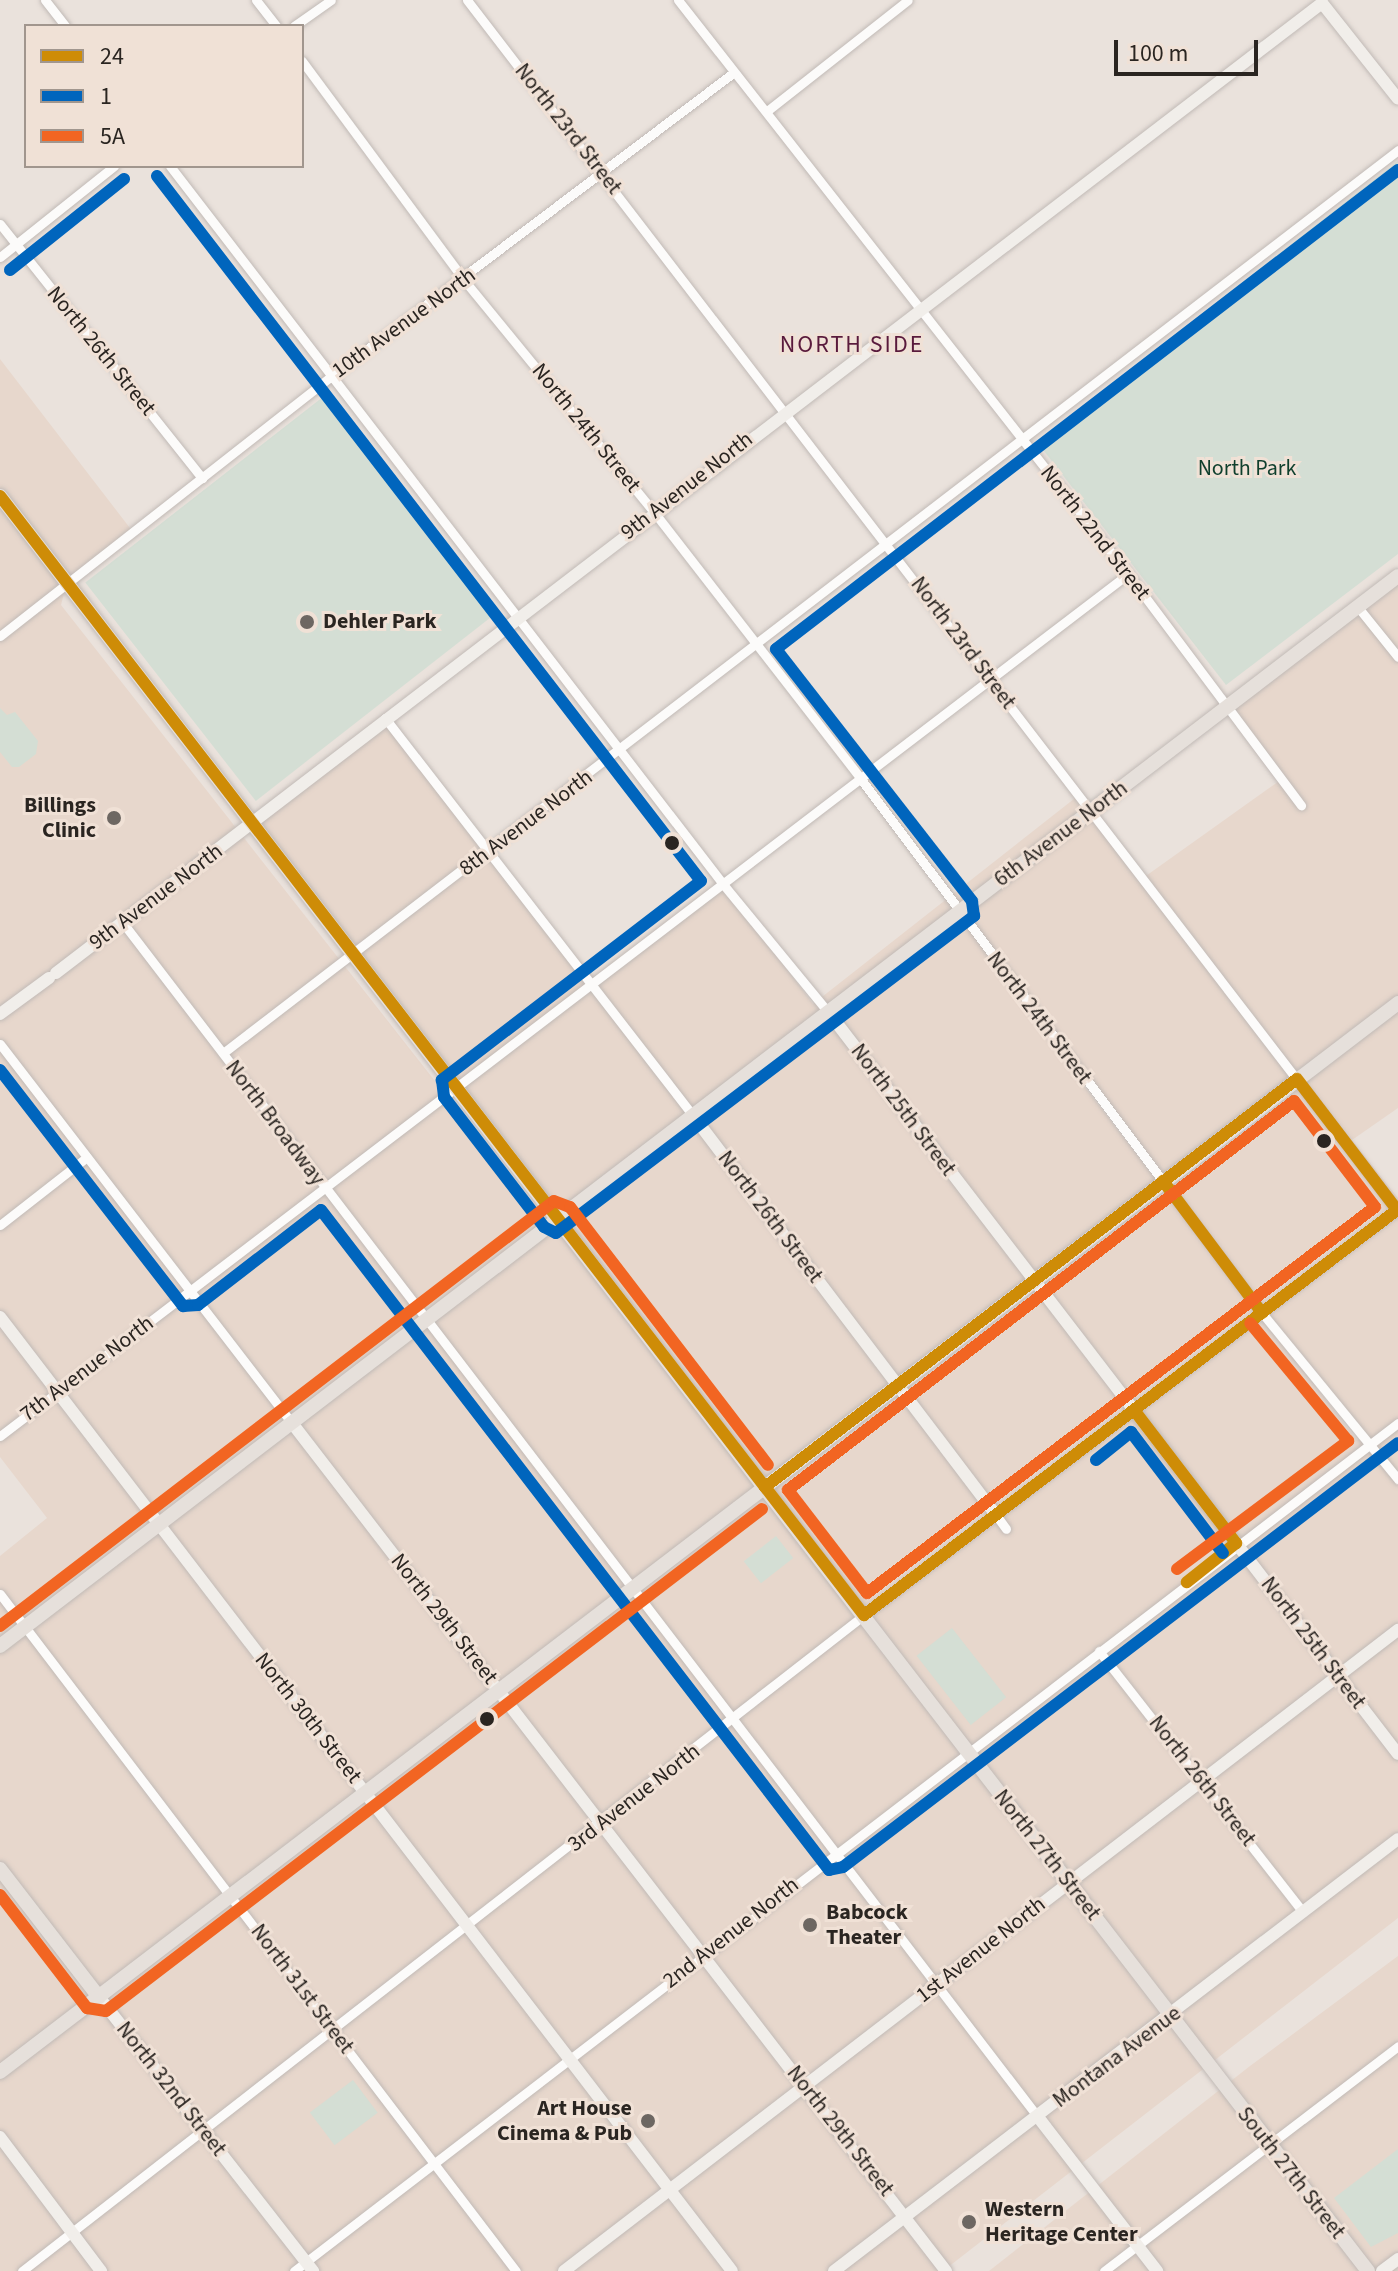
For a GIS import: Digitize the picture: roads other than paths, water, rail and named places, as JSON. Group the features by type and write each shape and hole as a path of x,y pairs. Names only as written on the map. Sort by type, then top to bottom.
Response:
{"main road":[{"name":"North 27th Street","path":"0,496 1216,2074"},
{"name":"6th Avenue North","path":"0,1646 1398,576"},
{"path":"0,2072 1398,1003"},
{"name":"North 32nd Street","path":"0,1869 99,1997"},
{"name":"South 27th Street","path":"1216,2074 1368,2271"}],"street":[{"path":"45,0 63,24"},
{"path":"256,0 274,24"},
{"path":"297,24 331,0"},
{"name":"North 23rd Street","path":"467,0 603,172 1398,1210"},
{"name":"North 22nd Street","path":"678,0 1128,574 1301,805"},
{"path":"767,111 908,0"},
{"path":"1320,2 1398,99"},
{"name":"9th Avenue North","path":"0,1014 123,923 516,616 1320,2"},
{"name":"North 24th Street","path":"304,64 464,280 654,512 754,646 860,778 1262,1313 1398,1479"},
{"name":"10th Avenue North","path":"0,636 329,378 464,280 733,73"},
{"name":"8th Avenue North","path":"223,1053 888,545 1398,150"},
{"path":"0,257 112,168"},
{"name":"North 25th Street","path":"172,168 329,378 623,748 723,884 829,1013 1398,1754"},
{"name":"North 26th Street","path":"0,224 202,478"},
{"name":"7th Avenue North","path":"0,1436 457,1087 589,981 723,884 1128,574"},
{"path":"1357,606 1398,657"},
{"name":"North 26th Street","path":"385,718 694,1117 1006,1529"},
{"name":"North Broadway","path":"123,923 425,1321 634,1588 833,1854 1038,2117"},
{"name":"North 29th Street","path":"0,1044 946,2271"},
{"path":"0,1225 87,1157"},
{"name":"3rd Avenue North","path":"22,2271 331,2027 602,1824 864,1615 1398,1210"},
{"name":"North 30th Street","path":"0,1317 732,2271"},
{"name":"2nd Avenue North","path":"294,2271 310,2266 433,2162 968,1753 1236,1543 1398,1423"},
{"name":"North 31st Street","path":"0,1594 516,2271"},
{"name":"1st Avenue North","path":"564,2271 1398,1630"},
{"name":"North 26th Street","path":"1099,1651 1303,1912"},
{"name":"Montana Avenue","path":"834,2271 1172,2016 1398,1839"},
{"name":"North 32nd Street","path":"99,1997 310,2266"},
{"path":"1104,2271 1398,2046"},
{"path":"1038,2117 1157,2271"},
{"path":"0,2137 101,2271"},
{"path":"1382,2271 1398,2259"}],"place":[{"name":"Dehler Park","path":"307,622"},
{"name":"Billings Clinic","path":"114,818"},
{"name":"Babcock Theater","path":"810,1925"},
{"name":"Art House Cinema & Pub","path":"648,2121"},
{"name":"Western Heritage Center","path":"969,2222"}],"district":[{"name":"NORTH SIDE","path":"852,345"}],"park label":[{"name":"North Park","path":"1247,469"}]}
